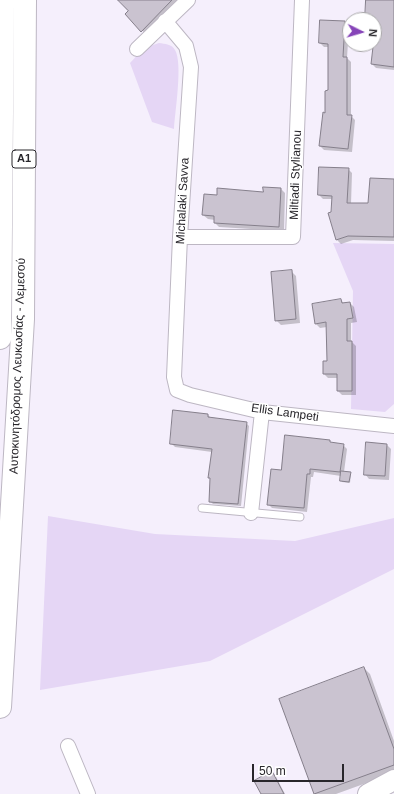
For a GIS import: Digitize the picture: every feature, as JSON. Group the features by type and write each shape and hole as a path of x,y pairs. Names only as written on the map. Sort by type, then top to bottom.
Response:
{"highway":[{"name":"Αυτοκινητόδρομος Λευκωσίας - Λεμεσού","path":"0,338 3,0"},
{"name":"Αυτοκινητόδρομος Λευκωσίας - Λεμεσού","path":"0,707 23,319 25,0"},
{"path":"23,319 32,192 37,0"}],"street":[{"path":"137,49 188,0"},
{"name":"Miltiadi Stylianou","path":"180,237 293,237 302,0"},
{"name":"Michalaki Savva","path":"165,21 186,46 191,67 180,237 174,377 178,390"},
{"name":"Ellis Lampeti","path":"178,390 190,395 262,412 394,426"},
{"path":"251,513 262,412"},
{"path":"68,746 88,794"},
{"path":"368,794 394,780"}],"lane":[{"path":"202,508 300,517"}],"shaded area":[{"path":"159,43 172,47 177,56 178,76 174,129 152,122 130,63 144,48"},
{"path":"333,243 394,244 394,404 385,412 351,409 353,291"},
{"path":"48,516 155,534 295,541 394,518 394,569 210,661 40,690"}],"building":[{"path":"118,0 172,0 141,32 125,14 128,11"},
{"path":"366,0 394,0 394,67 371,64 372,52 382,52 382,12 365,12"},
{"path":"320,20 342,21 342,52 343,52 343,57 347,57 347,115 352,115 348,149 319,146 323,112 325,113 325,91 328,90 328,44 319,43"},
{"path":"319,167 349,168 347,203 368,203 370,178 394,179 394,237 348,236 336,240 328,213 331,212 332,196 318,195"},
{"path":"263,187 281,188 279,227 214,223 214,216 202,215 204,194 217,195 217,188 263,192"},
{"path":"292,270 296,319 275,321 271,272"},
{"path":"341,299 342,303 350,302 353,318 347,319 347,341 352,341 352,391 337,391 337,374 323,374 323,361 327,361 326,322 315,324 312,304"},
{"path":"173,410 208,414 208,417 247,422 238,504 209,502 210,478 208,478 212,449 170,444"},
{"path":"285,435 330,440 330,442 344,444 340,472 310,469 310,474 307,474 304,508 267,505 271,469 281,470"},
{"path":"366,442 387,444 385,476 364,475"},
{"path":"341,471 351,472 349,482 340,481"},
{"path":"364,667 394,749 394,765 314,794 279,699"},
{"path":"272,771 284,794 261,794 254,781"}]}
